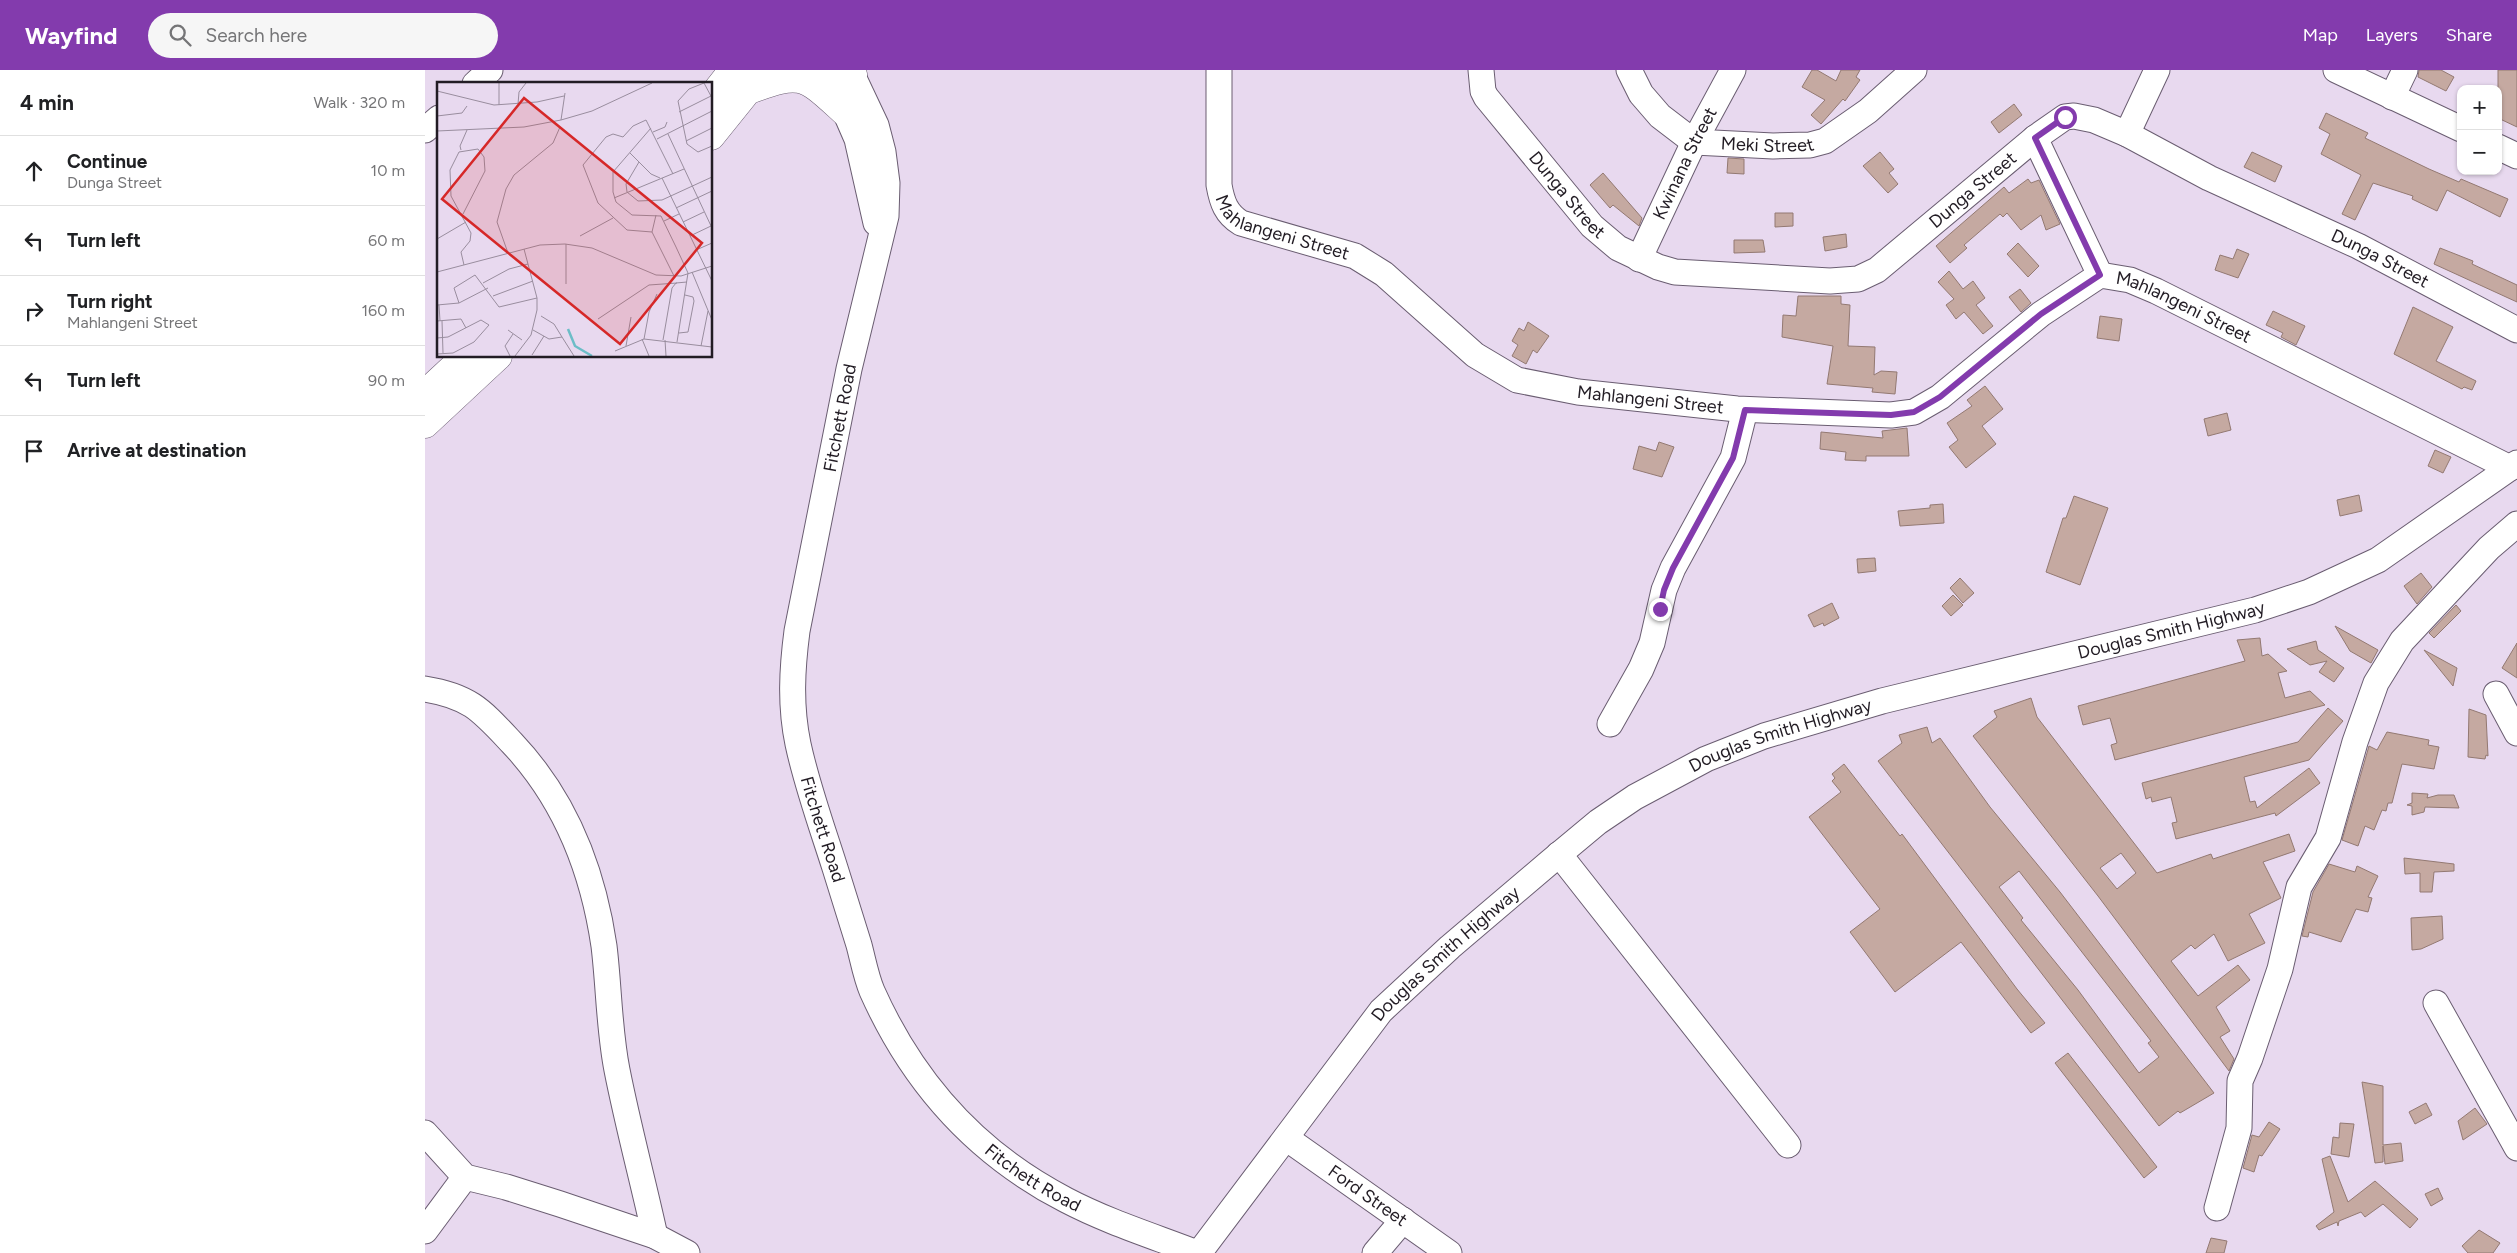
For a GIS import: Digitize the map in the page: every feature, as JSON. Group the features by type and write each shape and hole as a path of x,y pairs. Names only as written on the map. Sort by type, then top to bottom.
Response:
{"main road":[{"path":"713,96 741,75 769,80 791,73 807,79 845,112"},
{"path":"713,132 741,75"},
{"path":"425,394 465,358"},
{"path":"425,424 496,358"}],"street":[{"path":"477,82 490,70"},
{"name":"Fitchett Road","path":"827,70 857,139 880,240"},
{"name":"Mahlangeni Street","path":"1219,70 1219,185 1221,198 1232,218 1241,223 1355,256 1384,274 1475,354 1517,380 1578,392 1745,410 1891,415 1914,412 1940,397 2041,314 2100,275 2130,280 2156,291 2514,465"},
{"name":"Dunga Street","path":"1481,70 1483,90 1486,97 1591,226 1618,248 1639,259 1675,272 1830,282 1858,278 1877,270 2035,138 2065,117 2074,116 2094,120 2127,134 2209,178 2358,246 2517,330"},
{"path":"1629,70 1641,94 1660,116 1694,142"},
{"name":"Kwinana Street","path":"1639,259 1694,142 1733,70"},
{"name":"Meki Street","path":"1694,142 1773,146 1810,145 1825,141 1868,111 1914,70"},
{"path":"2127,134 2157,70"},
{"path":"2336,70 2457,127"},
{"path":"2392,97 2405,70"},
{"name":"Fitchett Road","path":"851,72 876,125 883,152 887,183 886,216 849,369 797,631 792,668 793,704 798,743 871,989 892,1031 918,1072 941,1103 974,1138 1017,1172 1066,1200 1101,1217 1198,1253"},
{"path":"425,130 437,120"},
{"path":"2035,138 2100,275"},
{"path":"2502,149 2517,156"},
{"path":"1610,724 1641,669 1653,643 1664,590 1673,568 1733,458 1745,410"},
{"name":"Douglas Smith Highway","path":"1198,1253 1381,1011 1554,858 1598,822 1643,792 1706,759 1764,736 1882,701 2255,610 2309,592 2378,560 2514,465"},
{"path":"2217,1208 2239,1128 2240,1081 2250,1058 2280,969 2299,888 2328,838 2355,742 2376,683 2402,641 2489,548 2517,524"},
{"path":"425,689 460,697 481,710 519,750 547,785 563,811 574,836 590,884 603,945 617,1070 655,1236"},
{"path":"2496,694 2517,733"},
{"path":"1554,858 1788,1145"},
{"path":"2436,1003 2517,1148"},
{"path":"425,1133 465,1177 514,1189 655,1236 687,1253"},
{"name":"Ford Street","path":"1286,1138 1449,1253"},
{"path":"425,1231 465,1177"},
{"path":"1375,1253 1403,1220"}],"building":[{"path":"1812,70 1817,70 1836,81 1841,70 1860,70 1856,77 1860,80 1845,101 1843,99 1821,124 1811,115 1825,100 1802,87"},
{"path":"2419,70 2441,70 2454,77 2446,91 2418,77"},
{"path":"2498,70 2517,70 2517,127 2502,120 2502,85 2498,85"},
{"path":"2014,104 2022,115 1999,133 1991,122"},
{"path":"2326,113 2368,133 2365,138 2429,169 2459,182 2461,179 2508,199 2500,217 2447,190 2437,211 2412,199 2413,196 2373,183 2355,220 2342,214 2361,175 2321,154 2330,134 2319,128"},
{"path":"1880,152 1894,169 1889,173 1898,184 1888,193 1863,166"},
{"path":"2252,152 2282,166 2275,182 2244,167"},
{"path":"1728,158 1744,159 1744,174 1727,173"},
{"path":"1603,173 1642,218 1639,226 1613,205 1610,208 1590,185"},
{"path":"2028,179 2031,183 2039,180 2060,224 2046,230 2041,215 2021,230 2007,213 2003,217 2000,214 1964,245 1967,248 1950,263 1936,246 2004,187 2009,193"},
{"path":"1775,213 1793,213 1793,226 1775,227"},
{"path":"1846,234 1847,247 1825,251 1823,237"},
{"path":"1734,240 1763,240 1765,252 1734,253"},
{"path":"2018,243 2039,266 2028,277 2007,254"},
{"path":"2440,248 2473,261 2472,264 2517,285 2517,302 2434,264"},
{"path":"2237,249 2249,254 2238,278 2215,270 2220,255 2233,259"},
{"path":"1949,271 1963,289 1973,281 1985,298 1976,305 1993,326 1983,334 1964,312 1956,319 1946,305 1954,299 1938,282"},
{"path":"2020,289 2031,303 2021,312 2009,297"},
{"path":"1798,296 1841,296 1841,304 1850,305 1848,346 1875,347 1874,375 1881,371 1897,372 1895,394 1872,392 1873,388 1827,384 1833,346 1782,337 1783,315 1796,316"},
{"path":"2413,307 2453,327 2436,361 2476,381 2472,390 2464,387 2462,389 2394,354"},
{"path":"2273,311 2305,326 2296,345 2281,337 2283,333 2266,325"},
{"path":"2100,316 2122,319 2119,341 2097,338"},
{"path":"1528,322 1549,336 1537,353 1533,350 1526,364 1512,356 1518,345 1512,341 1519,328 1524,331"},
{"path":"1985,386 2003,409 1982,426 1996,444 1966,468 1949,447 1958,440 1947,423 1972,406 1967,400"},
{"path":"2227,413 2231,430 2208,436 2204,419"},
{"path":"1907,428 1909,456 1866,456 1866,461 1845,460 1846,452 1820,449 1821,432 1883,438 1882,431"},
{"path":"1659,442 1674,447 1662,477 1633,469 1639,446 1656,451"},
{"path":"2435,450 2451,457 2443,473 2428,466"},
{"path":"2359,495 2362,511 2340,516 2337,500"},
{"path":"2074,496 2108,508 2080,585 2046,572 2063,518 2066,518"},
{"path":"1943,504 1944,523 1900,526 1898,511 1930,508 1930,505"},
{"path":"1875,558 1876,571 1858,573 1857,559"},
{"path":"2421,573 2432,587 2417,604 2404,586"},
{"path":"1960,578 1974,593 1963,603 1950,588"},
{"path":"1953,595 1963,605 1951,616 1942,606"},
{"path":"1832,603 1839,618 1824,626 1823,623 1814,627 1808,615"},
{"path":"2456,605 2461,611 2434,638 2429,633"},
{"path":"2335,626 2378,650 2371,663 2350,651"},
{"path":"2260,638 2262,656 2268,654 2287,671 2278,673 2285,698 2310,691 2325,705 2115,760 2111,745 2117,743 2110,718 2083,725 2078,706 2245,661 2237,640"},
{"path":"2316,641 2318,650 2344,668 2334,682 2319,672 2327,661 2310,665 2287,649"},
{"path":"2517,643 2517,678 2502,668"},
{"path":"2424,650 2457,668 2453,686"},
{"path":"2031,698 2037,717 2157,873 2211,854 2213,859 2289,834 2295,851 2263,862 2281,898 2249,914 2265,943 2228,961 2214,934 2195,949 2191,945 2171,961 2198,996 2238,965 2250,980 2216,1007 2230,1031 2220,1037 2234,1059 2229,1071 2098,896 1973,736 1997,717 1994,711","holes":["2121,853 2136,873 2117,889 2100,868"]},
{"path":"2328,708 2343,721 2309,760 2244,777 2250,802 2255,801 2257,808 2309,768 2320,783 2276,816 2275,813 2176,839 2172,823 2177,822 2171,797 2152,802 2151,797 2146,799 2142,783 2298,742"},
{"path":"2469,709 2486,715 2488,756 2486,755 2485,759 2468,757"},
{"path":"1927,727 1932,743 1940,738 1990,807 2060,892 2214,1093 2180,1113 2178,1111 2159,1126 1878,761 1902,743 1899,735","holes":["2019,871 2151,1041 2148,1043 2159,1057 2139,1073 2078,990 2021,920 2023,918 1999,887"]},
{"path":"2387,732 2429,740 2428,745 2439,747 2434,769 2402,764 2392,803 2388,803 2386,811 2382,810 2374,830 2365,826 2358,846 2342,840 2369,746 2377,750"},
{"path":"1844,764 1900,836 1902,834 2017,989 2045,1023 2031,1033 1961,942 1895,992 1850,932 1880,909 1809,817 1841,792 1832,781 1835,778 1832,774"},
{"path":"2412,793 2428,794 2427,798 2438,795 2454,795 2459,808 2425,807 2424,812 2412,815 2412,806 2407,805 2412,803"},
{"path":"2404,858 2454,864 2454,871 2434,872 2432,892 2420,892 2420,873 2405,874"},
{"path":"2329,864 2355,872 2357,866 2378,876 2368,897 2372,898 2368,912 2356,909 2341,942 2309,932 2308,937 2302,936 2313,892"},
{"path":"2442,916 2443,939 2421,949 2412,950 2411,918"},
{"path":"2068,1053 2157,1167 2144,1178 2055,1063"},
{"path":"2362,1082 2383,1086 2383,1145 2401,1143 2403,1161 2385,1164 2383,1146 2383,1162 2375,1163"},
{"path":"2426,1103 2432,1115 2415,1124 2409,1112"},
{"path":"2475,1108 2487,1124 2463,1140 2458,1121"},
{"path":"2269,1122 2280,1129 2262,1156 2259,1155 2254,1172 2243,1168 2252,1135 2259,1137"},
{"path":"2340,1123 2354,1124 2349,1157 2331,1154 2333,1137 2339,1138"},
{"path":"2330,1156 2348,1202 2375,1181 2418,1219 2410,1228 2383,1204 2365,1217 2361,1212 2339,1221 2338,1226 2337,1222 2319,1230 2316,1226 2334,1212 2322,1159"},
{"path":"2438,1188 2443,1199 2431,1206 2425,1194"},
{"path":"2479,1230 2500,1243 2493,1253 2468,1253 2462,1246"},
{"path":"2211,1238 2227,1241 2224,1253 2206,1253"}],"route":[{"path":"1660,609 1664,590 1673,568 1733,458 1745,410 1891,415 1914,412 1940,397 2041,314 2100,275 2035,138 2065,117"}]}
